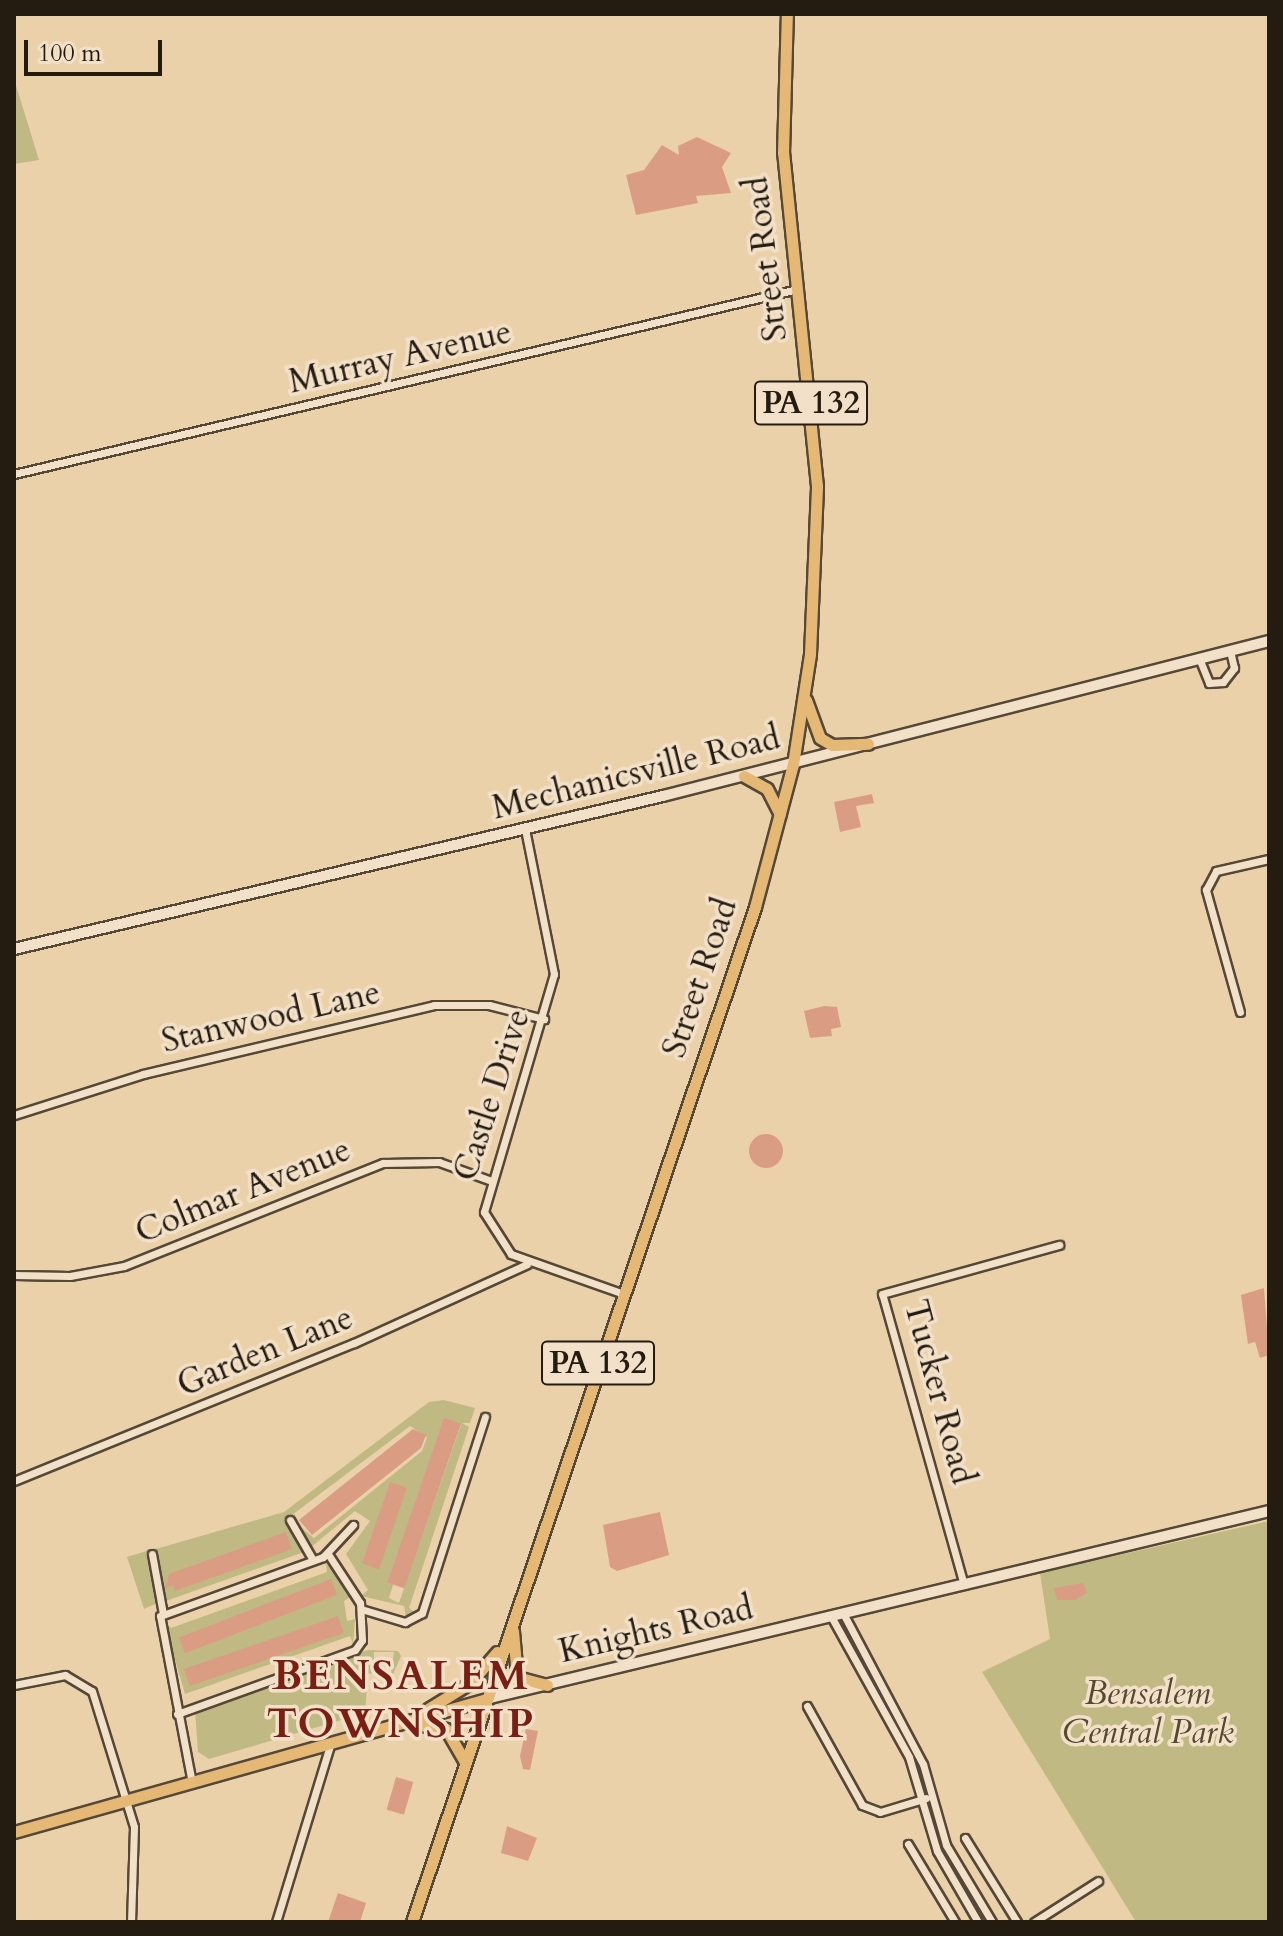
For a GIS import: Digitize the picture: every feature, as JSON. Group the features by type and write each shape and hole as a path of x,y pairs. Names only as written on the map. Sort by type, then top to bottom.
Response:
{"main road":[{"name":"Street Road","path":"412,1922 780,818 793,764 805,692 817,486 783,153 787,14"},
{"path":"805,692 820,738 832,745 868,744"},
{"path":"744,776 767,789 780,818"},
{"path":"514,1616 513,1670 522,1682 547,1685"},
{"path":"400,1723 470,1683 509,1631"},
{"name":"Knights Road","path":"14,1832 486,1699"},
{"path":"400,1723 446,1729 465,1762"}],"street":[{"name":"Murray Avenue","path":"14,474 797,289"},
{"name":"Mechanicsville Road","path":"14,949 793,764 1269,641"},
{"path":"1199,658 1209,683 1223,682 1234,668 1230,650"},
{"name":"Castle Drive","path":"525,829 554,956 544,1019 483,1201 491,1231 511,1254 532,1264 621,1293"},
{"path":"1240,1012 1206,890 1216,871 1269,859"},
{"name":"Stanwood Lane","path":"14,1115 143,1074 434,1005 489,1005 544,1019"},
{"name":"Colmar Avenue","path":"14,1275 70,1276 124,1266 383,1163 439,1162 489,1180"},
{"name":"Tucker Road","path":"964,1585 882,1294 1059,1245"},
{"name":"Garden Lane","path":"14,1481 354,1343 514,1266 532,1264"},
{"path":"361,1609 405,1622 422,1613 485,1417"},
{"name":"Knights Road","path":"486,1699 1269,1511"},
{"path":"290,1520 313,1560"},
{"path":"163,1614 328,1554 353,1525"},
{"path":"152,1554 163,1614 158,1626 192,1783"},
{"path":"177,1714 355,1650 362,1640 361,1609 328,1554"},
{"path":"844,1615 923,1764 946,1845 992,1922"},
{"path":"832,1618 909,1757 937,1851 978,1922"},
{"path":"14,1685 65,1675 92,1691 130,1801 131,1922"},
{"path":"807,1706 862,1805 880,1812 931,1796"},
{"path":"276,1922 331,1742"},
{"path":"965,1838 1017,1922"},
{"path":"908,1844 955,1922"},
{"path":"1034,1922 1098,1881"}],"green space":[{"path":"14,79 39,160 14,164"},
{"path":"444,1400 475,1408 470,1423 462,1423 469,1427 409,1608 416,1613 406,1617 404,1606 361,1596 368,1590 346,1554 370,1521 355,1511 310,1548 294,1522 314,1538 422,1451 427,1437 410,1426 288,1518 304,1552 163,1602 156,1549 284,1512 429,1402","holes":["445,1419 461,1425 399,1603 389,1598"]},
{"name":"Bensalem Central Park","path":"1269,1521 1269,1922 1136,1922 982,1672 1050,1639 1040,1573"},
{"path":"150,1550 157,1603 144,1609 127,1557"},
{"path":"326,1563 352,1596 344,1601 347,1621 355,1619 353,1644 350,1636 185,1694 164,1621 171,1628 327,1572"},
{"path":"368,1650 398,1651 401,1656 390,1681 394,1652 374,1652 374,1670 388,1670 368,1674 365,1713 209,1759 198,1752 195,1710"}],"building":[{"path":"697,137 731,153 722,167 731,193 696,196 698,203 636,215 626,175 644,170 662,145 679,155 678,146"},
{"path":"872,794 874,803 856,806 861,827 840,832 834,802"},
{"path":"824,1006 837,1007 841,1027 831,1029 832,1036 810,1038 804,1011"},
{"path":"766,1134 778,1139 783,1151 778,1163 766,1168 754,1163 749,1151 754,1139"},
{"path":"1264,1288 1269,1355 1260,1358 1255,1342 1248,1344 1241,1295"},
{"path":"444,1418 461,1424 404,1588 387,1583"},
{"path":"413,1429 426,1435 421,1448 312,1535 299,1520"},
{"path":"390,1482 407,1488 379,1569 362,1563"},
{"path":"660,1512 669,1555 617,1571 610,1567 603,1525"},
{"path":"286,1532 292,1549 175,1591 173,1585 165,1588 169,1574"},
{"path":"331,1579 337,1595 185,1653 179,1637"},
{"path":"1083,1583 1087,1592 1076,1600 1057,1600 1054,1588"},
{"path":"338,1616 344,1633 190,1686 184,1669"},
{"path":"526,1729 538,1731 530,1770 523,1769 520,1756"},
{"path":"396,1777 413,1782 404,1815 387,1810"},
{"path":"507,1826 537,1838 528,1861 501,1853"},
{"path":"338,1893 366,1903 360,1922 328,1922"}],"district":[{"name":"BENSALEM TOWNSHIP","path":"401,1700"}]}
